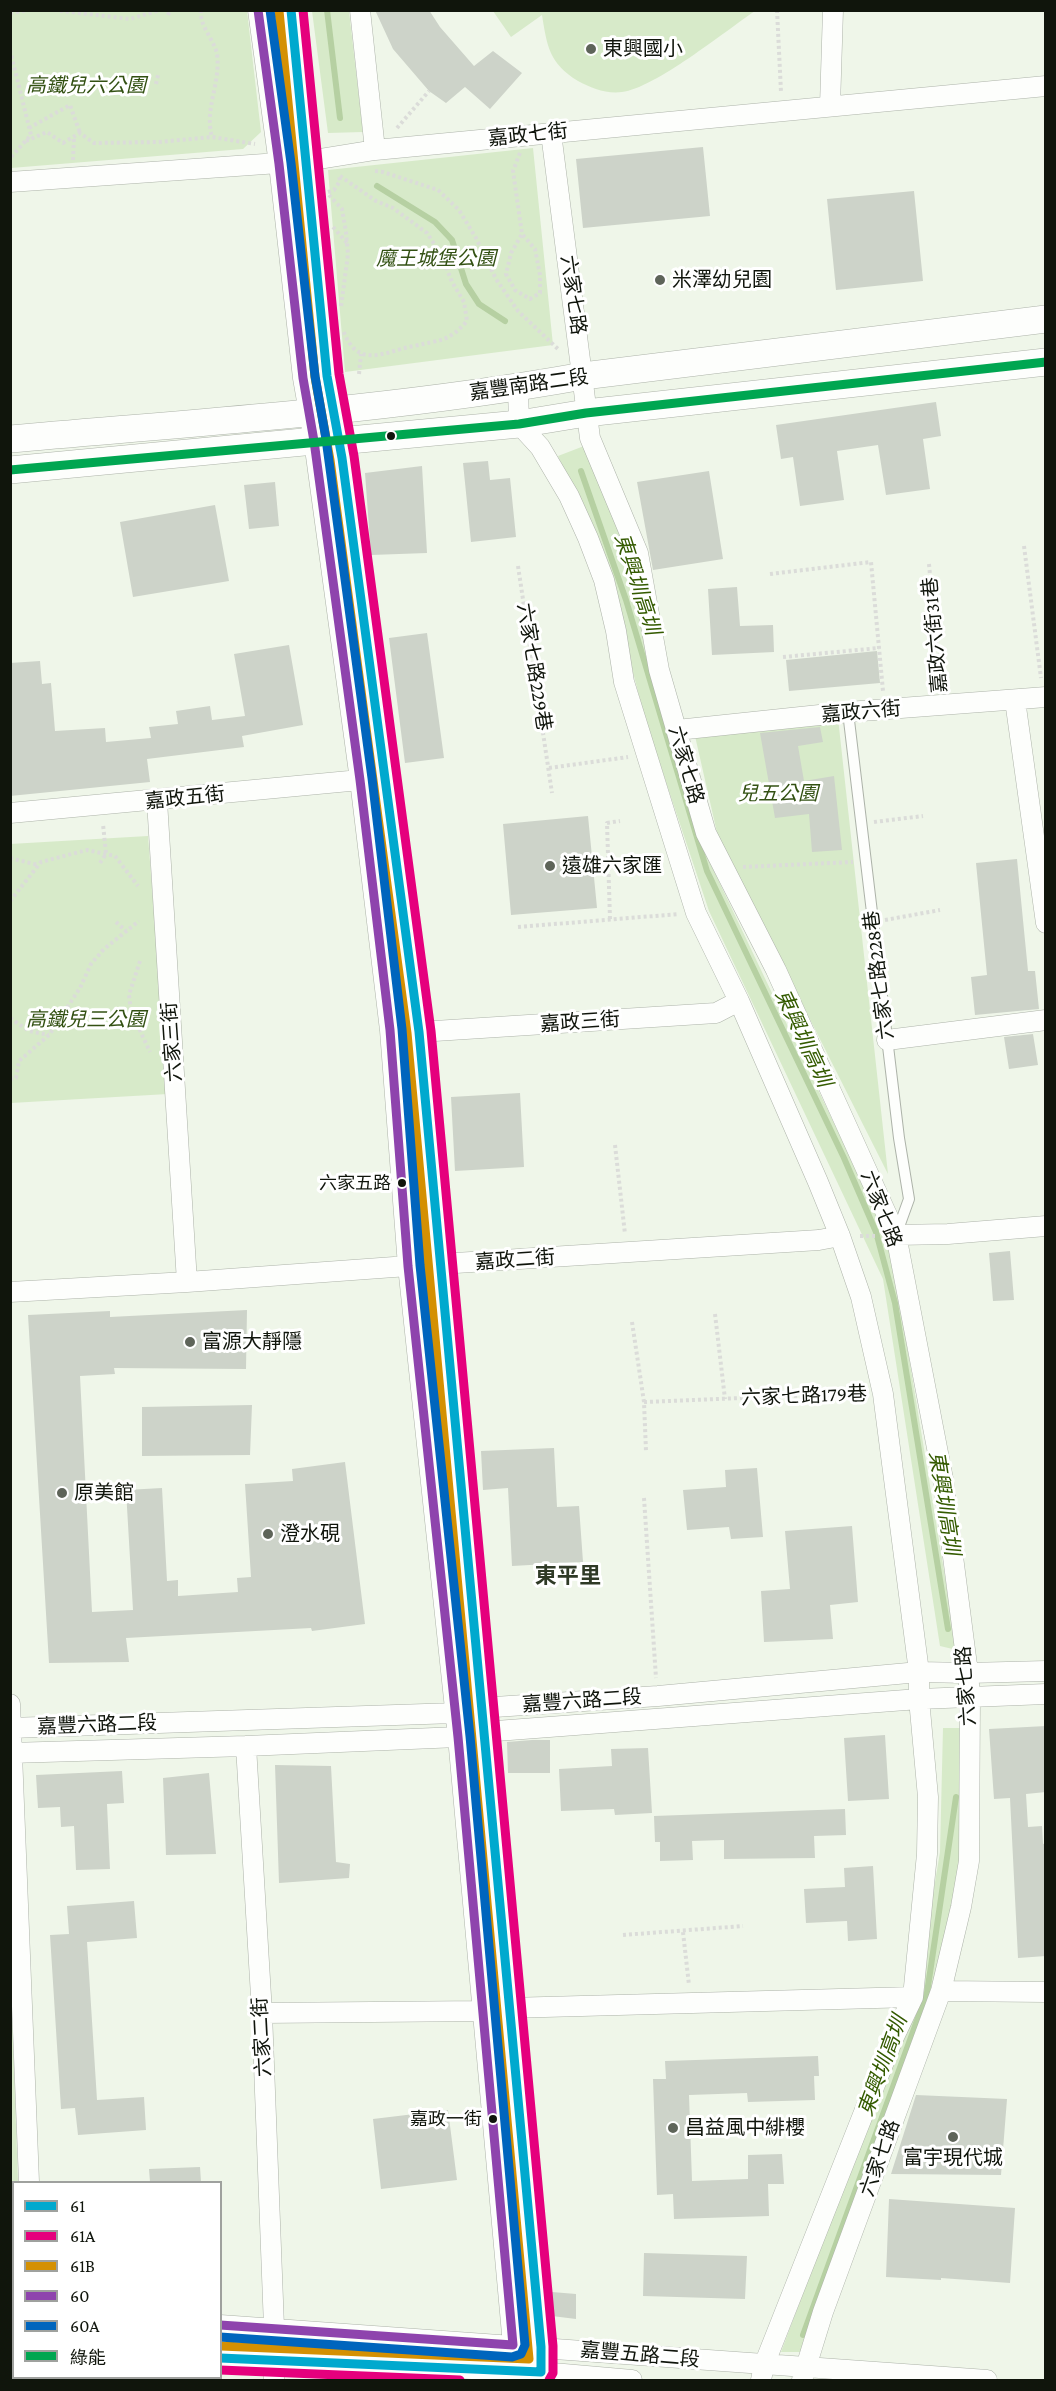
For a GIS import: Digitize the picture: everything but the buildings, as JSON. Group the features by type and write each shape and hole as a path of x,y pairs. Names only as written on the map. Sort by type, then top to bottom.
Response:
{"street":[{"path":"258,10 279,164 303,378 321,412"},
{"path":"291,10 307,162 321,412 419,1032 541,2347 541,2376"},
{"path":"360,10 375,150"},
{"path":"830,106 833,10"},
{"name":"嘉政七街","path":"10,182 307,162 375,150 1046,86"},
{"name":"六家七路","path":"551,133 590,438 638,553 659,670 706,832 722,868 776,970 896,1235 943,1479 968,1673 970,1696 969,1861 961,1907 941,1991 823,2313 804,2374"},
{"name":"嘉豐南路二段","path":"10,439 321,412 518,388 583,376 1046,319"},
{"name":"嘉豐南路二段","path":"10,470 519,424 586,413 1046,362"},
{"path":"518,388 519,424"},
{"name":"六家七路","path":"519,424 540,447 569,496 604,580 616,631 624,682 696,913 739,1001 840,1236 861,1297 883,1394 919,1672 919,1699 928,1797 927,1854 913,1997 892,2039 763,2373"},
{"path":"326,441 360,780 390,1030 408,1266 458,1737 514,2376"},
{"name":"嘉政六街","path":"677,730 848,712 1045,697"},
{"path":"1015,699 1046,923"},
{"name":"嘉政五街","path":"10,813 157,801 360,780"},
{"name":"六家三街","path":"157,801 187,1282"},
{"name":"嘉政三街","path":"419,1032 716,1013 739,1001"},
{"path":"887,1040 1046,1020"},
{"path":"896,1235 1046,1227"},
{"name":"嘉政二街","path":"10,1292 627,1253 819,1240 840,1236"},
{"name":"嘉豐六路二段","path":"11,1728 455,1713 480,1708 658,1696 919,1672 1046,1671"},
{"name":"嘉豐六路二段","path":"12,1753 458,1737 483,1732 919,1699 1046,1694"},
{"path":"10,1704 29,2181"},
{"name":"六家二街","path":"246,1746 262,2013 274,2327"},
{"path":"941,1991 1046,1992"},
{"path":"508,2008 913,1997"},
{"path":"262,2013 482,2011"},
{"name":"嘉豐五路二段","path":"222,2325 541,2347 763,2373 987,2380"},
{"name":"嘉豐五路二段","path":"222,2358 514,2376 632,2380"},
{"path":"274,2360 274,2380"}],"lane":[{"name":"六家七路228巷","path":"848,712 899,1138 909,1199 896,1235"}],"path":[{"path":"10,13 29,10"},
{"path":"54,10 130,19 160,10"},
{"path":"201,10 200,17 216,51 218,77 208,121 212,137"},
{"path":"777,10 782,111"},
{"path":"10,50 31,135 10,158"},
{"path":"156,84 158,75"},
{"path":"375,150 429,91"},
{"path":"29,128 70,105 80,134 94,143 159,142 212,137 256,144"},
{"path":"26,141 47,132 63,142 80,134"},
{"path":"522,234 511,253 506,274 515,290 530,299 540,293 540,275 535,249 522,234 513,171 527,136"},
{"path":"371,171 383,172 438,190 459,210 476,237 496,279 518,311 563,354"},
{"path":"349,173 339,175 349,180 358,190 393,208 428,233 464,302 467,321 456,334 439,342 412,346 381,356 361,354"},
{"path":"326,192 342,209 346,232 348,254 342,315"},
{"path":"343,324 344,332 361,354 359,374"},
{"path":"1024,546 1045,697"},
{"path":"770,574 871,562 885,710"},
{"name":"嘉政六街31巷","path":"929,564 942,705"},
{"name":"六家七路229巷","path":"518,566 552,793"},
{"path":"783,657 879,648"},
{"path":"549,768 646,754"},
{"path":"861,824 923,816"},
{"path":"100,864 106,854 102,817"},
{"path":"610,920 607,823 620,821"},
{"path":"10,901 41,862 87,850 115,856 138,886"},
{"path":"10,858 38,865"},
{"path":"722,868 866,861"},
{"path":"873,923 940,910"},
{"path":"518,927 696,913"},
{"path":"10,1078 16,1078 19,1061 49,1035 80,988 91,964 104,949 139,921"},
{"path":"116,922 126,931"},
{"path":"140,961 129,995 131,1011 150,1052"},
{"path":"10,1017 29,1031 49,1035"},
{"path":"615,1145 627,1253"},
{"path":"840,1236 896,1235"},
{"name":"六家七路179巷","path":"715,1314 725,1399"},
{"path":"632,1322 644,1402 646,1451"},
{"name":"六家七路179巷","path":"644,1402 883,1394"},
{"path":"644,1498 658,1696"},
{"path":"623,1935 743,1926"},
{"path":"683,1932 691,2003"}],"green space":[{"name":"高鐵兒六公園","path":"11,10 247,11 261,132 243,149 11,168"},
{"path":"312,11 349,11 363,132 328,133"},
{"path":"493,11 755,11 652,81 636,88 616,92 588,86 561,67 548,45 542,15 511,37"},
{"name":"魔王城堡公園","path":"533,148 553,345 345,372 328,170"},
{"path":"584,446 628,556 659,693 712,867 881,1222 893,1260 957,1650 940,1646 883,1279 709,911 645,719 605,563 558,456"},
{"name":"兒五公園","path":"838,718 888,1174 718,837 695,736"},
{"name":"高鐵兒三公園","path":"148,836 168,1094 11,1103 10,844"},
{"path":"943,1728 962,1728 962,1860 936,1991 804,2352 781,2352 917,1990 940,1852"},
{"path":"10,1954 18,2181 12,2181 12,2303 10,2302"}],"waterway":[{"name":"東興圳高圳","path":"327,10 340,118"},
{"name":"東興圳高圳","path":"377,186 435,222 452,240 466,284 479,304 505,321"},
{"name":"東興圳高圳","path":"581,471 626,600 707,871 844,1158 876,1232 895,1303 948,1629"},
{"name":"東興圳高圳","path":"803,2335 927,1993 956,1797"}],"transit line":[{"name":"60","path":"222,2325 513,2345 458,1737 408,1266 390,1030 360,780 314,441 303,378 279,164 258,10"},
{"name":"60A","path":"222,2337 512,2357 521,2354 525,2345 470,1736 420,1265 402,1029 372,778 326,439 315,376 291,163 270,10"},
{"name":"61","path":"222,2358 541,2372 541,2347 419,1032 342,458 327,376 291,10"},
{"name":"61A","path":"303,10 339,374 354,456 431,1031 553,2346 553,2373 549,2380"},
{"name":"61B","path":"222,2346 529,2359 407,1033 330,460 315,377 279,11"},
{"name":"綠能","path":"10,470 519,424 586,413 1046,362"},
{"name":"61A","path":"222,2370 460,2380"}],"place":[{"name":"東興國小","path":"591,49"},
{"name":"米澤幼兒園","path":"660,280"},
{"name":"遠雄六家匯","path":"550,866"},
{"name":"六家五路","path":"402,1183"},
{"name":"富源大靜隱","path":"190,1342"},
{"name":"原美館","path":"62,1493"},
{"name":"澄水硯","path":"268,1534"},
{"name":"嘉政一街","path":"493,2119"},
{"name":"昌益風中緋櫻","path":"673,2128"},
{"name":"富宇現代城","path":"953,2137"}],"district":[{"name":"東平里","path":"568,1576"}]}
